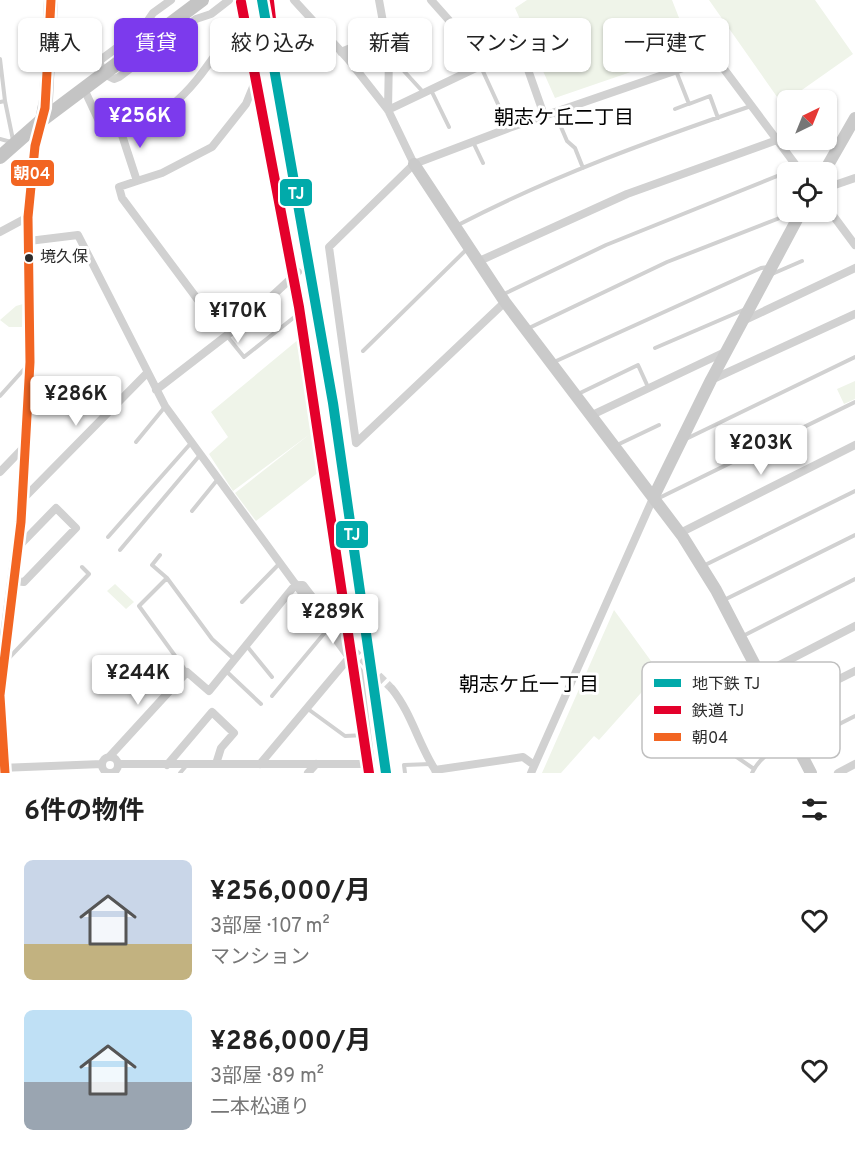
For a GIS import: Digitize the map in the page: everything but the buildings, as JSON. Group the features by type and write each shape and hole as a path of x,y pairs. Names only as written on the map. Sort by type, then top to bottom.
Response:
{"main road":[{"path":"42,120 46,100 51,0"},
{"path":"0,157 42,120 202,0"}],"street":[{"path":"171,0 153,13 142,29 99,61 109,70 114,79 196,19 210,14 229,0"},
{"path":"241,0 244,18"},
{"path":"294,0 341,52 388,110 414,164 468,249 526,330 655,497 702,566 753,662"},
{"path":"379,0 383,18"},
{"path":"431,0 446,18"},
{"path":"341,52 348,49"},
{"path":"84,89 99,121 119,126 159,116 182,96 210,60"},
{"path":"204,308 122,198 119,187 180,165 212,147 246,104 255,82 253,72"},
{"path":"388,110 389,72"},
{"path":"388,110 468,72"},
{"path":"529,72 544,115"},
{"path":"503,299 356,443 329,247 414,164 544,115 670,72"},
{"path":"477,262 627,194 777,140 726,72"},
{"path":"830,162 855,118"},
{"path":"42,120 35,146 28,217 30,362 23,499 0,695 1,741 10,770 102,764 187,672 209,690 296,584"},
{"path":"119,126 137,181"},
{"path":"785,150 794,162"},
{"path":"837,184 855,178"},
{"path":"0,232 28,217"},
{"path":"837,218 852,234 855,245"},
{"path":"392,689 406,706 415,735 435,769 523,757 532,769 679,442 796,222"},
{"path":"29,241 78,235 165,406 359,671 369,769 316,764 260,764 183,769 167,765 118,764"},
{"path":"743,321 855,268"},
{"path":"156,390 227,336 298,272"},
{"path":"711,380 855,314"},
{"path":"592,415 727,351"},
{"path":"23,499 147,373"},
{"path":"0,472 26,444"},
{"path":"680,533 855,445"},
{"path":"14,581 24,582 76,528 56,508 19,546"},
{"path":"296,584 303,585 353,650"},
{"path":"785,662 855,626"},
{"path":"260,764 348,659"},
{"path":"840,678 855,671"},
{"path":"167,765 212,712 234,733 221,748 213,767"},
{"path":"110,756 115,758 118,764"},
{"path":"803,758 811,773"},
{"path":"102,764 105,771 112,773 118,764"},
{"path":"308,773 316,764"},
{"path":"838,773 855,764"}],"lane":[{"path":"0,59 3,101 14,143"},
{"path":"407,72 428,92 449,127"},
{"path":"487,72 509,128"},
{"path":"677,72 688,104"},
{"path":"255,82 271,160"},
{"path":"675,109 710,96 718,118"},
{"path":"454,227 504,201 583,168 752,106"},
{"path":"555,112 567,141 575,148 583,168"},
{"path":"0,139 14,143"},
{"path":"473,142 483,163"},
{"path":"503,299 606,245 777,179"},
{"path":"526,330 666,262 777,219"},
{"path":"363,351 468,249"},
{"path":"551,363 761,268 769,271 802,261"},
{"path":"655,348 743,308 750,308"},
{"path":"227,336 244,357 297,315"},
{"path":"679,442 855,357"},
{"path":"0,396 30,362"},
{"path":"576,395 638,365 648,388"},
{"path":"655,497 855,402"},
{"path":"136,442 165,406"},
{"path":"616,446 659,425"},
{"path":"108,537 191,442"},
{"path":"120,550 201,455"},
{"path":"192,510 219,478"},
{"path":"702,566 855,491"},
{"path":"721,601 855,535"},
{"path":"160,555 152,565 166,578 212,639 235,659"},
{"path":"242,602 280,563"},
{"path":"2,665 89,574 82,567"},
{"path":"166,578 139,606 187,672"},
{"path":"740,637 855,579"},
{"path":"273,696 327,630"},
{"path":"246,645 272,677"},
{"path":"225,670 261,704"},
{"path":"306,708 345,736 367,735"},
{"path":"840,723 855,716"},
{"path":"736,758 753,771 763,758"},
{"path":"405,773 404,765 435,769"}],"shaded area":[{"path":"527,0 672,0 679,18 603,18 603,72 631,72 555,98 543,72 591,72 591,18 519,18 515,8"},
{"path":"709,0 815,0 853,54 802,90 777,90 777,97 729,28 729,18 722,18"},
{"path":"23,304 22,327 9,327 0,320 16,306"},
{"path":"305,334 328,456 323,460 314,443 324,468 256,521 235,493 310,434 233,491 209,454 228,437 211,412"},
{"path":"855,381 855,399 844,404 837,389"},
{"path":"115,584 134,602 126,609 107,591"},
{"path":"614,610 651,661 642,662 642,692 599,740 594,736 561,773 542,773"}],"tunnel":[{"path":"353,650 392,689"}],"metro line":[{"name":"TJ","path":"262,0 333,403 386,773"}],"rail line":[{"name":"TJ","path":"269,1 271,18"},
{"name":"TJ","path":"241,2 299,307 369,773"}],"transit line":[{"name":"朝04","path":"0,695 21,522 30,362 28,217 35,146 45,108 51,0"},
{"name":"朝04","path":"0,696 5,773"}],"place":[{"name":"境久保","path":"29,258"}],"district":[{"name":"朝志ケ丘二丁目","path":"564,119"},
{"name":"朝志ケ丘一丁目","path":"529,686"}]}
